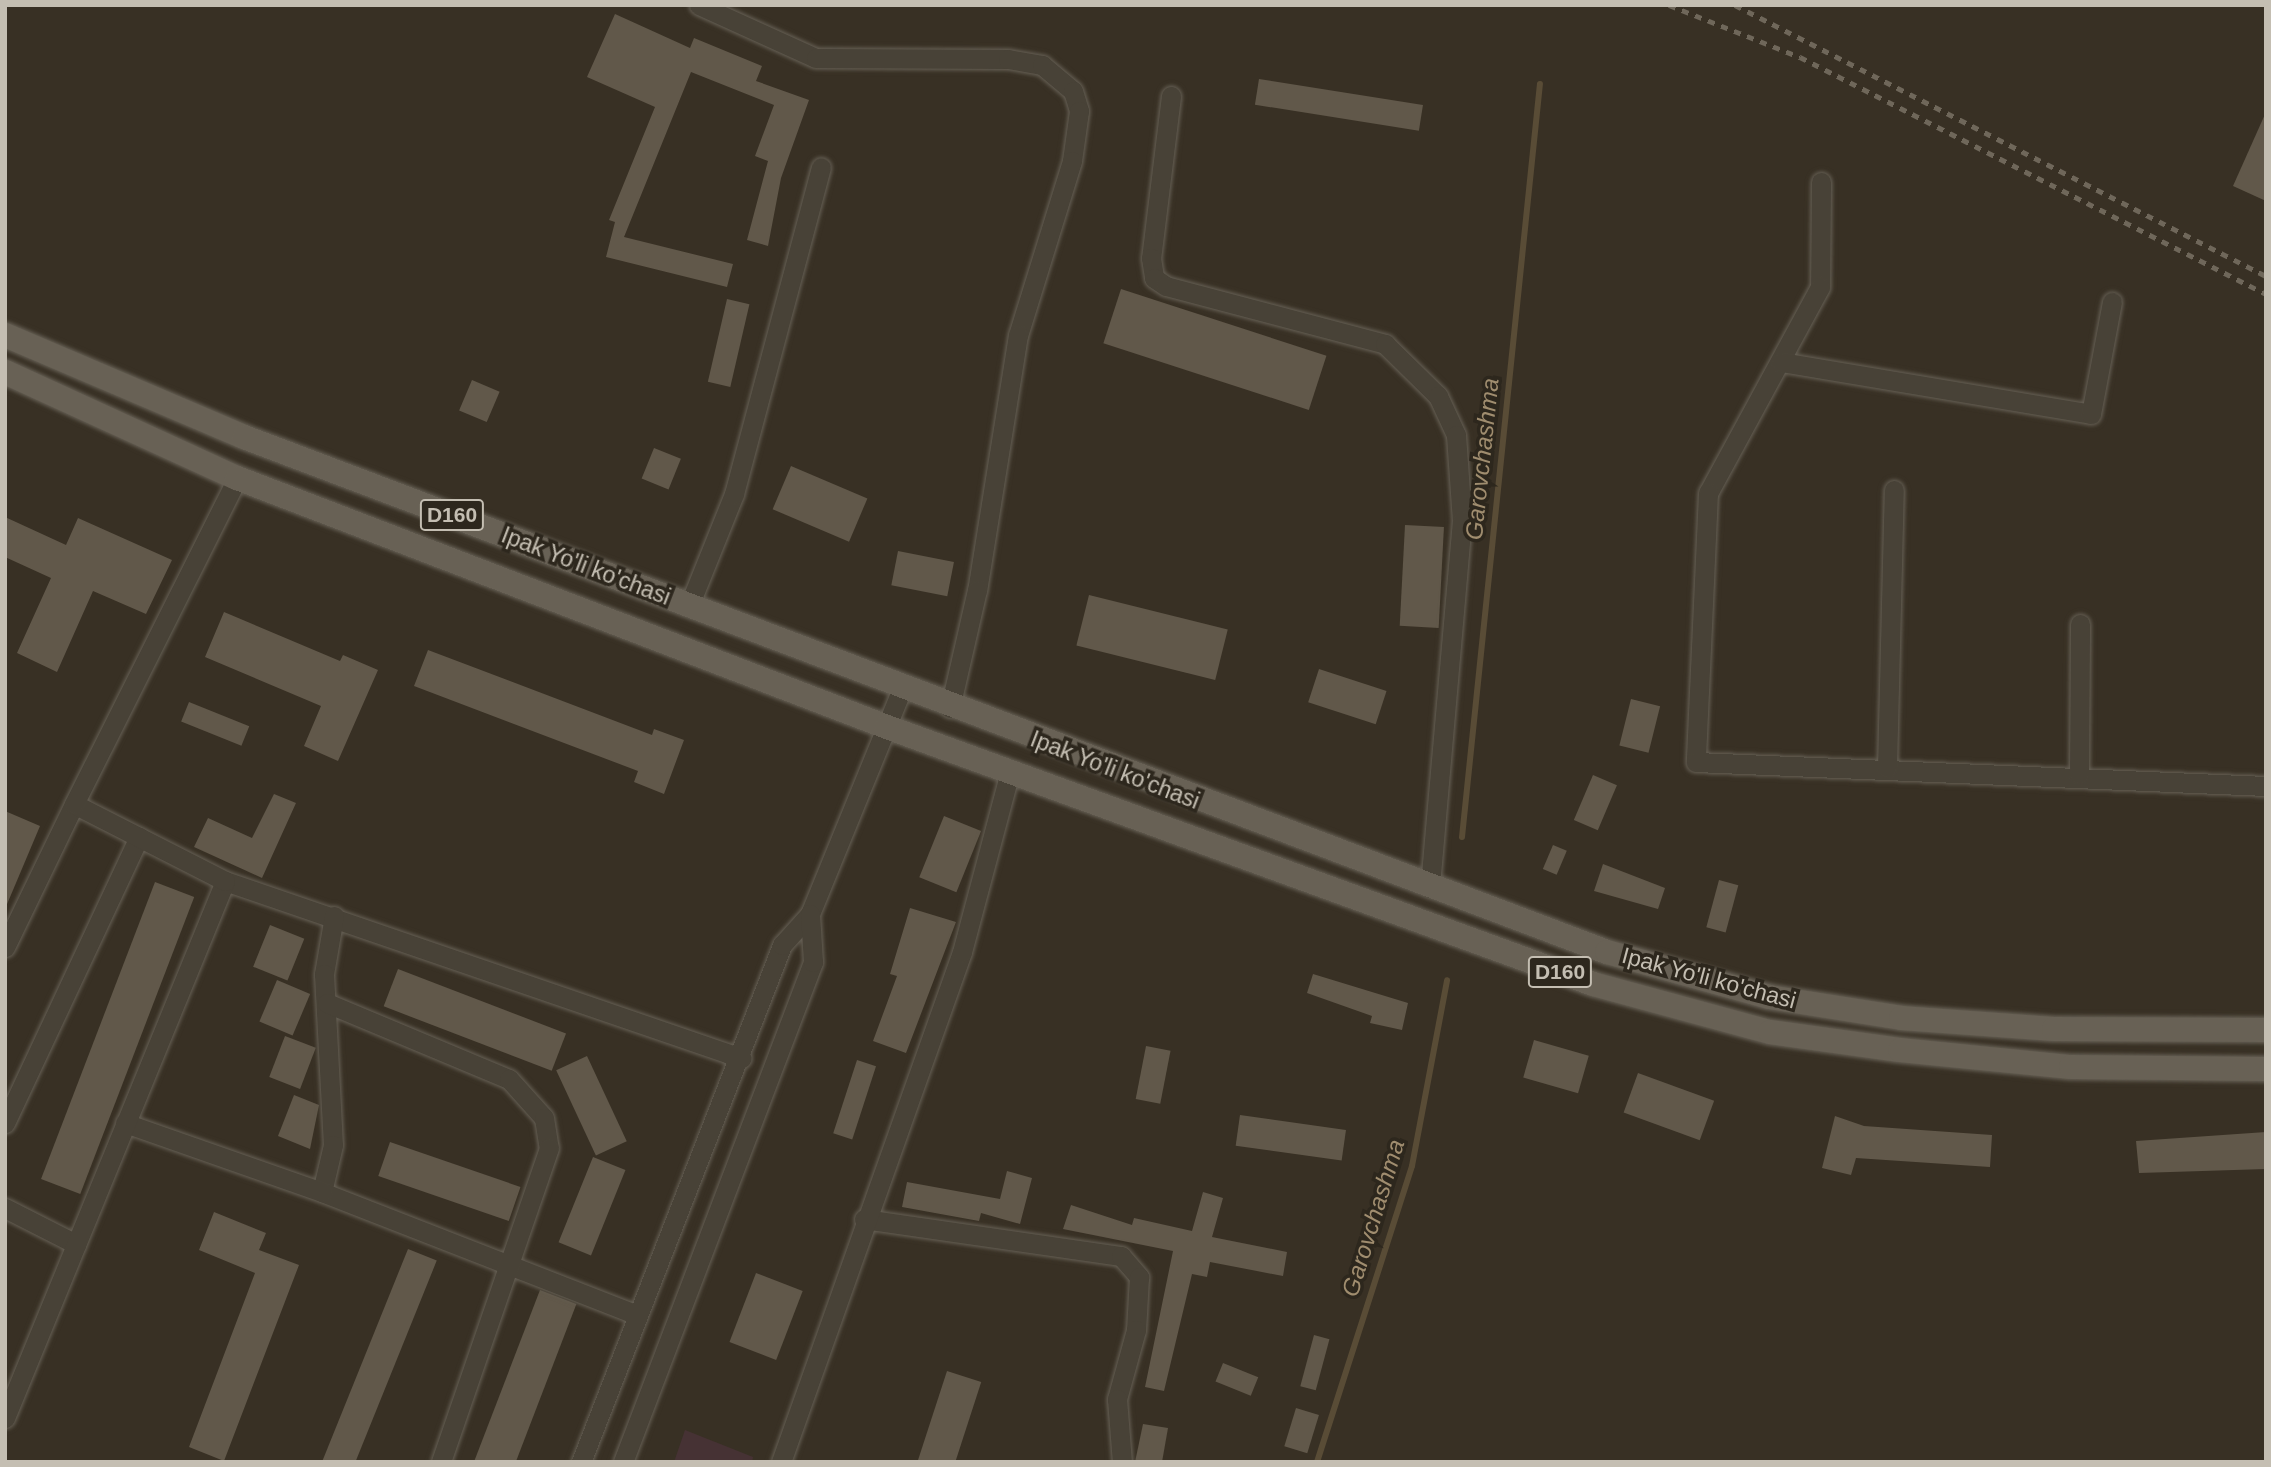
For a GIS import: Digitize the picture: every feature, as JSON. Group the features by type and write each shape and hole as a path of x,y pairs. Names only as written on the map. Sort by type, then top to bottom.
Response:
{"main road":[{"name":"Ipak Yo'li ko'chasi","path":"5,335 160,404 950,708 1607,952 1769,998 1901,1018 2040,1028 2266,1030"},
{"name":"Ipak Yo'li ko'chasi","path":"5,372 237,478 887,727 1448,934 1593,984 1770,1032 2071,1067 2266,1069"}],"street":[{"path":"699,5 816,58 1008,60 1042,65 1073,92 1079,111 1072,161 1018,335 977,590 950,708"},
{"path":"1171,96 1151,258 1154,278 1166,286 1385,344 1438,396 1456,435 1462,520 1430,888"},
{"path":"689,606 734,494 821,167"},
{"path":"1821,182 1820,287 1708,493 1696,762 2079,774 2266,786"},
{"path":"1781,362 2091,414 2112,302"},
{"path":"5,947 237,478"},
{"path":"1887,768 1894,490"},
{"path":"2079,774 2080,624"},
{"path":"581,1462 741,1058 782,945 810,914 902,689"},
{"path":"780,1462 864,1219 962,952 1010,771"},
{"path":"74,804 225,881 334,916 741,1058"},
{"path":"5,1123 139,837"},
{"path":"5,1418 225,881"},
{"path":"623,1462 813,962 810,914"},
{"path":"322,1192 333,1145 324,974 334,916"},
{"path":"327,1003 509,1079 544,1118 549,1148 512,1265 441,1462"},
{"path":"125,1123 322,1192 638,1315"},
{"path":"5,1208 76,1244"},
{"path":"864,1219 1121,1256 1139,1277 1136,1330 1117,1399 1122,1462"}],"shaded area":[{"path":"685,1430 753,1457 752,1462 674,1462"}],"building":[{"path":"615,14 690,48 694,38 762,66 756,81 809,100 781,178 768,246 747,240 768,161 755,156 774,105 691,72 624,237 733,264 727,287 606,257 615,222 609,220 655,107 587,77"},
{"path":"1259,79 1423,105 1419,131 1255,105"},
{"path":"2266,112 2266,201 2233,186"},
{"path":"1121,289 1326,356 1309,410 1103,343"},
{"path":"727,299 749,304 730,387 708,382"},
{"path":"472,380 500,392 487,422 459,410"},
{"path":"654,448 681,459 669,489 642,479"},
{"path":"791,466 867,498 849,542 773,509"},
{"path":"5,517 66,545 78,518 172,560 146,614 93,591 57,672 17,653 51,578 5,557"},
{"path":"1405,525 1444,527 1439,628 1400,626"},
{"path":"898,551 954,562 947,596 891,585"},
{"path":"1089,595 1228,630 1215,680 1076,645"},
{"path":"224,612 340,661 343,655 378,670 338,761 304,746 321,706 205,657"},
{"path":"428,650 652,735 654,729 684,740 664,794 634,782 638,771 414,686"},
{"path":"1319,669 1387,691 1376,724 1308,702"},
{"path":"1631,699 1660,706 1648,753 1619,746"},
{"path":"189,702 249,726 241,746 181,721"},
{"path":"1593,775 1617,785 1598,830 1574,820"},
{"path":"274,794 296,803 262,878 194,847 208,818 252,838"},
{"path":"5,811 40,826 5,909"},
{"path":"944,816 981,831 956,892 919,877"},
{"path":"1553,845 1567,851 1557,875 1543,869"},
{"path":"1603,864 1665,888 1658,909 1594,891"},
{"path":"1719,880 1738,885 1726,933 1706,927"},
{"path":"155,882 194,897 80,1194 41,1179"},
{"path":"910,908 956,922 906,1053 873,1041 897,976 890,974"},
{"path":"270,925 304,939 287,981 253,967"},
{"path":"398,969 566,1034 552,1071 384,1006"},
{"path":"1313,974 1408,1003 1402,1030 1370,1023 1372,1016 1307,993"},
{"path":"277,980 310,994 293,1035 259,1021"},
{"path":"285,1036 316,1048 300,1089 269,1077"},
{"path":"1534,1040 1589,1056 1578,1093 1523,1077"},
{"path":"1146,1046 1171,1051 1160,1104 1136,1099"},
{"path":"587,1056 627,1141 596,1156 556,1070"},
{"path":"857,1060 876,1066 852,1139 833,1133"},
{"path":"1638,1073 1714,1101 1700,1140 1624,1112"},
{"path":"294,1095 319,1105 310,1149 278,1136"},
{"path":"1240,1115 1346,1130 1342,1161 1236,1146"},
{"path":"1835,1116 1864,1126 1992,1135 1990,1167 1856,1158 1851,1175 1822,1168"},
{"path":"2266,1132 2266,1169 2139,1173 2136,1141"},
{"path":"390,1142 520,1187 509,1221 378,1176"},
{"path":"593,1157 625,1170 591,1255 559,1242"},
{"path":"1007,1171 1032,1178 1020,1224 981,1213 979,1221 902,1207 907,1182 1000,1199"},
{"path":"1203,1192 1223,1198 1212,1237 1287,1252 1283,1276 1210,1262 1207,1277 1192,1274 1164,1391 1145,1387 1173,1251 1063,1229 1071,1205 1132,1225 1134,1218 1192,1231"},
{"path":"214,1212 266,1233 259,1250 299,1265 224,1461 189,1447 255,1273 199,1250"},
{"path":"408,1249 437,1261 355,1462 323,1460"},
{"path":"756,1273 803,1291 776,1360 729,1342"},
{"path":"540,1290 576,1304 516,1462 474,1461"},
{"path":"1314,1335 1329,1339 1316,1390 1300,1386"},
{"path":"1223,1363 1258,1377 1251,1396 1216,1382"},
{"path":"947,1371 981,1382 955,1462 917,1462"},
{"path":"1296,1408 1319,1415 1307,1453 1284,1446"},
{"path":"1143,1424 1168,1428 1162,1462 1135,1462"}],"waterway":[{"name":"Garovchashma","path":"1462,837 1540,84"},
{"name":"Garovchashma","path":"1317,1462 1412,1166 1447,980"}],"railway":[{"path":"1669,5 1800,57 2266,294"},
{"path":"1735,5 2266,276"}]}
